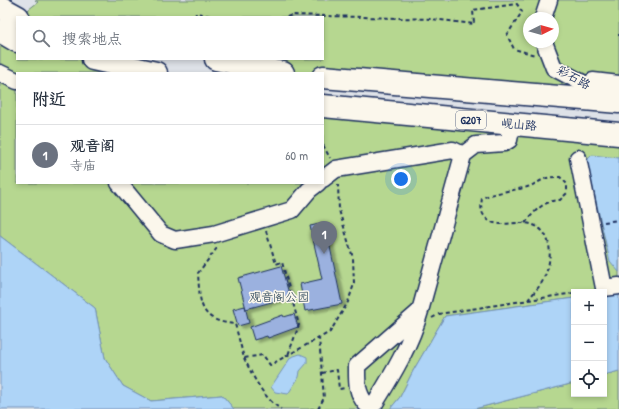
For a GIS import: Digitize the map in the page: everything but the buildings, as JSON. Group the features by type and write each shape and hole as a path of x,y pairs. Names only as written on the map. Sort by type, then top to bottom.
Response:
{"highway":[{"path":"0,7 16,16"},
{"path":"0,31 16,40"},
{"path":"98,60 152,72"},
{"path":"221,60 278,72"},
{"path":"324,77 619,102"},
{"name":"岘山路","path":"324,106 619,134"}],"street":[{"path":"545,12 549,0"},
{"name":"彩石路","path":"546,49 554,68 596,90 619,97"},
{"path":"0,73 16,81"},
{"path":"576,79 619,84"},
{"path":"420,311 357,366 357,385 360,397 366,404 375,402 394,374 411,335 420,311 463,155 476,145 504,143 509,140 512,124"},
{"path":"324,178 336,169 454,150 463,155"},
{"path":"578,158 604,288 619,286"},
{"path":"120,184 161,234 175,240 217,233 292,210 309,190 317,184"}],"path":[{"path":"290,16 432,19 474,24 473,10 517,4 522,12 507,35 514,49 532,54 546,49"},
{"path":"195,16 196,13 211,16"},
{"path":"244,358 263,355 270,364 319,338 330,332 348,302 354,284 353,258 339,210 336,169 324,147"},
{"path":"525,223 542,204 551,200 560,200 567,193 568,184 560,177 550,176 526,187 496,192 482,198 480,209 486,219 497,223 525,223 537,226 545,234 549,243 550,261 544,279 528,300"},
{"path":"262,218 276,264 282,262 299,325 287,355"},
{"path":"217,233 219,245 212,257 198,273 200,296 203,307 213,320 222,323 235,324 244,358 254,377 270,401 281,409"},
{"path":"411,335 439,314 571,293"},
{"path":"318,409 324,398 319,338"},
{"path":"322,373 337,370 339,389 357,385"},
{"path":"310,409 315,409"}],"green space":[{"path":"35,0 619,0 619,102 324,72 287,72 228,60 324,60 324,16 20,16 38,2"},
{"name":"观音阁公园","path":"0,31 16,40 16,60 98,60 152,72 16,72 16,184 324,184 324,106 619,134 619,291 607,291 607,289 571,289 571,298 445,316 413,371 400,397 390,409 234,409 222,395 151,401 123,386 105,358 95,308 0,236"},
{"path":"619,371 619,409 474,409 571,384 571,397 607,397 607,374"}],"water":[{"path":"592,155 619,158 619,272 610,261 588,167 588,159"},
{"path":"0,236 95,308 105,358 123,386 151,401 222,395 234,409 0,409"},
{"path":"619,291 619,371 607,374 607,325 607,293"},
{"path":"571,298 571,384 474,409 390,409 400,397 413,371 445,316"},
{"path":"300,354 307,357 307,363 300,371 299,377 288,394 275,392 271,387 291,357"}],"place":[{"name":"观音阁","path":"324,254"}]}
